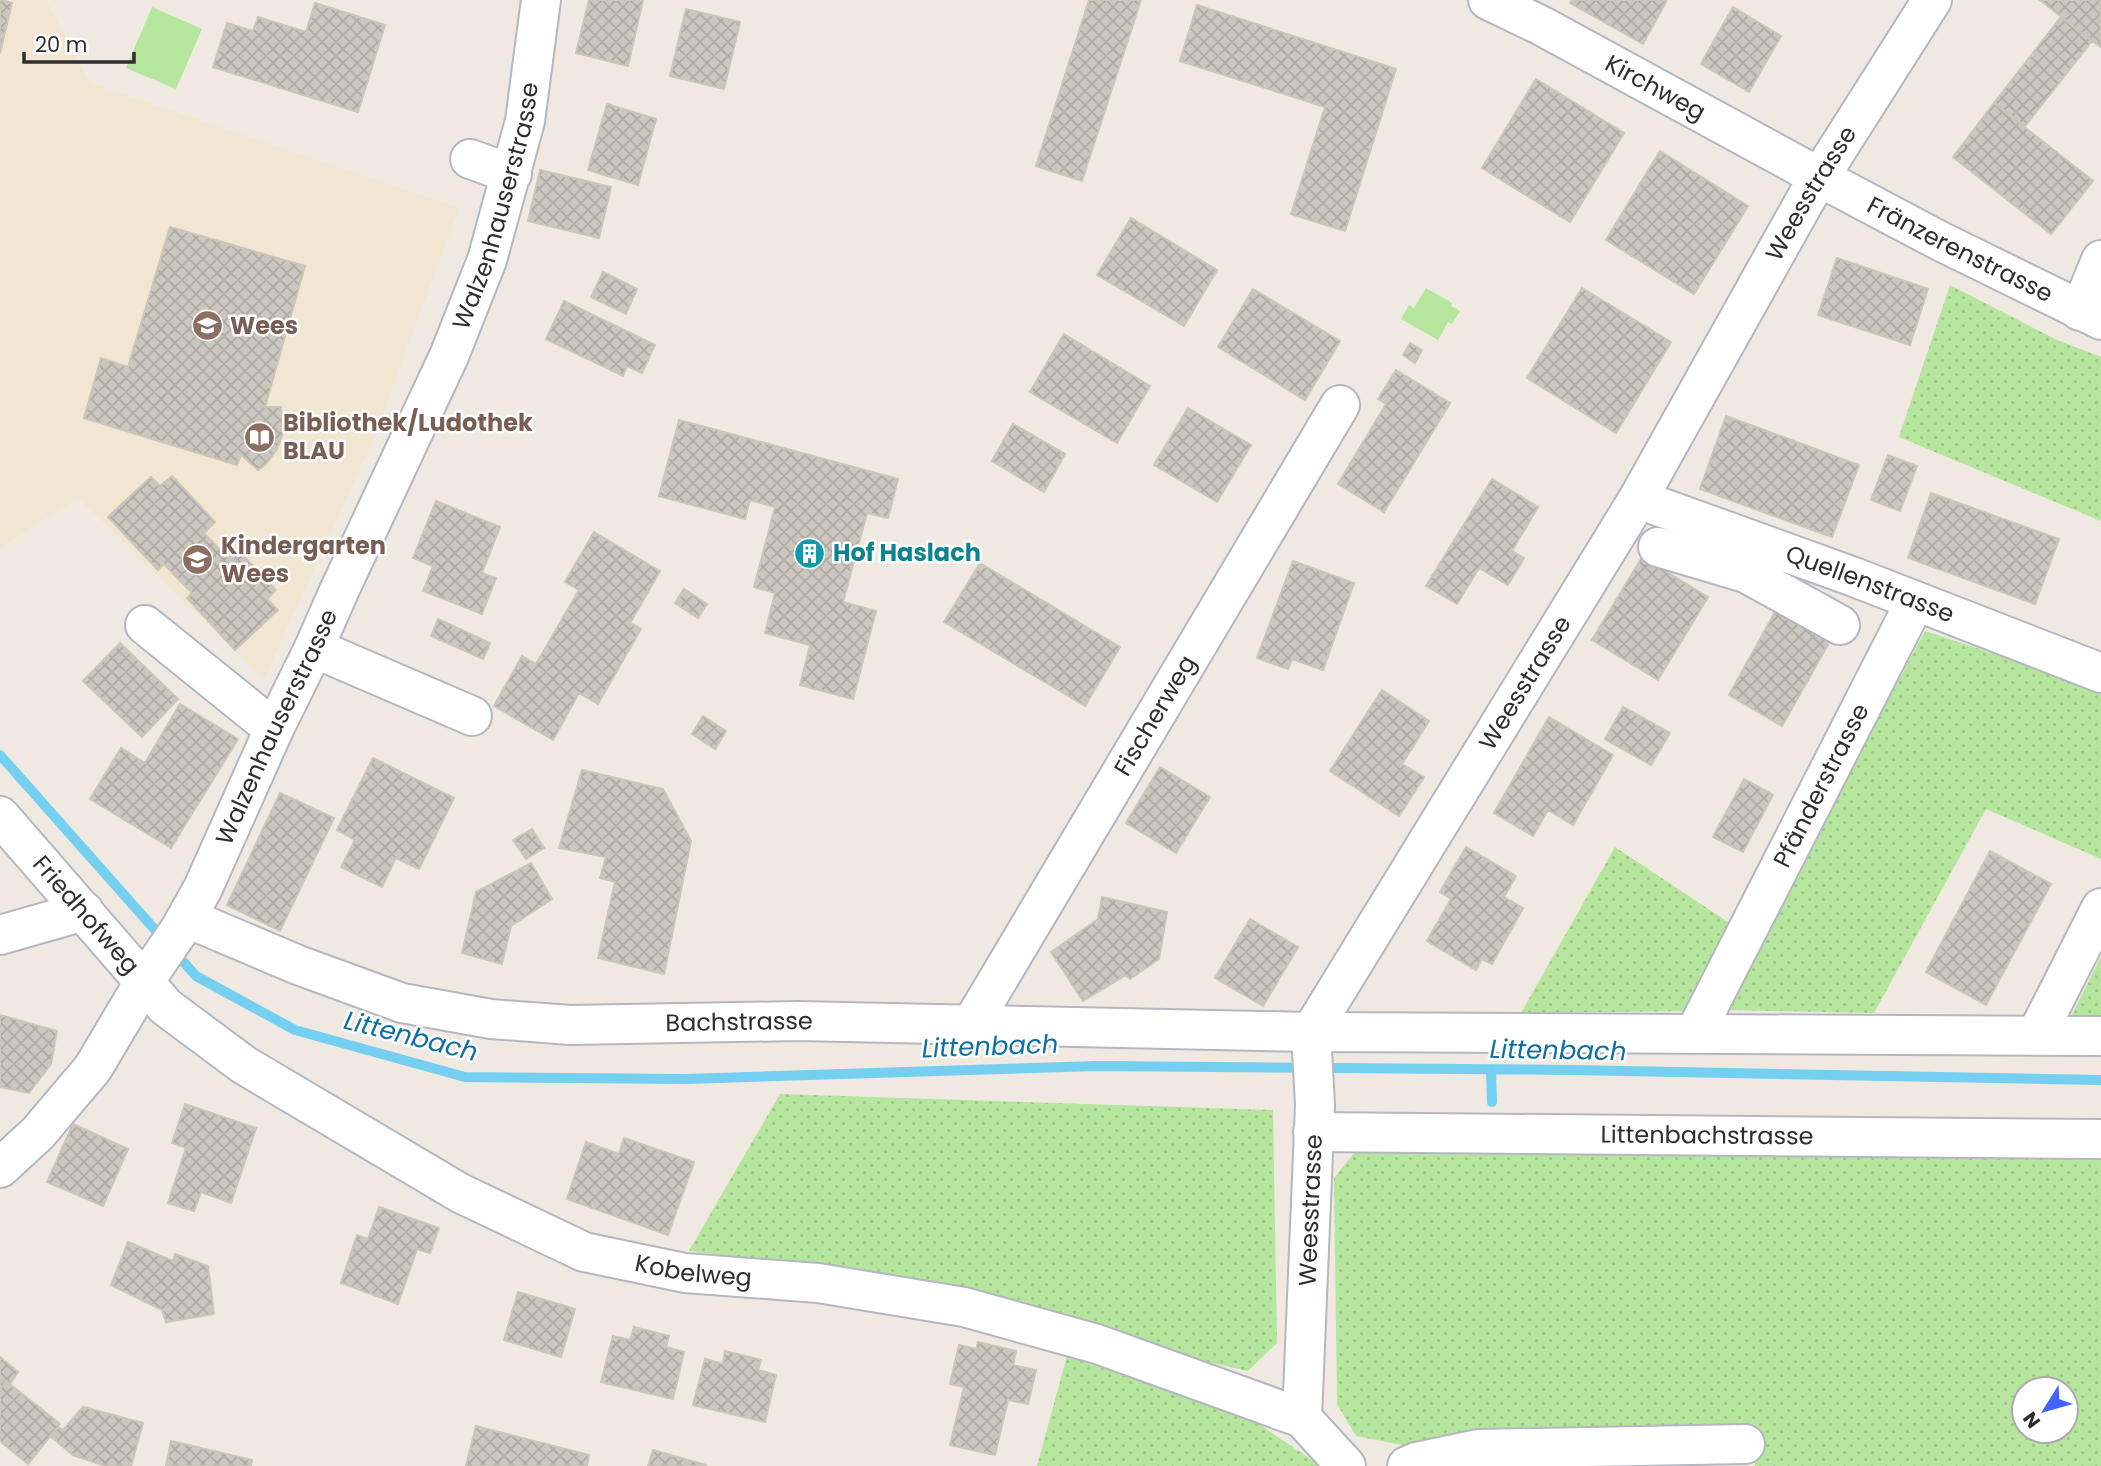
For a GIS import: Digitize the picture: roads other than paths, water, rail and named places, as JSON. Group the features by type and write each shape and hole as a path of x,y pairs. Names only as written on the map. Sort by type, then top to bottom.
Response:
{"street":[{"name":"Walzenhauserstrasse","path":"0,1168 38,1133 85,1078 203,888 276,724 449,356 486,260 525,121 541,0"},
{"name":"Kirchweg","path":"1488,0 1542,26 1821,178"},
{"name":"Weesstrasse","path":"1302,1418 1314,1118 1312,1039 1638,499 1807,197 1932,0"},
{"path":"470,159 512,174"},
{"name":"Fränzerenstrasse","path":"1821,178 2091,316"},
{"path":"2091,316 2101,260"},
{"name":"Fischerweg","path":"971,1025 1340,405"},
{"name":"Quellenstrasse","path":"1638,499 1754,558 1915,602 2101,673"},
{"path":"1658,547 1754,558 1840,625"},
{"name":"Pfänderstrasse","path":"1695,1033 1915,602"},
{"path":"145,625 276,724"},
{"path":"314,648 472,716"},
{"name":"Friedhofweg","path":"0,816 84,911 152,972"},
{"path":"2037,1034 2101,908"},
{"path":"0,935 84,911"},
{"name":"Bachstrasse","path":"183,924 402,1003 491,1018 570,1024 798,1021 1312,1039 1695,1033 2101,1036"},
{"name":"Kobelweg","path":"152,972 166,1007 244,1065 460,1193 584,1252 685,1273 818,1283 964,1307 1097,1344 1302,1418"},
{"name":"Littenbachstrasse","path":"1314,1118 2101,1139"},
{"path":"1302,1418 1346,1466"},
{"path":"1407,1466 1478,1449 1663,1443 1745,1444"}],"waterway":[{"name":"Littenbach","path":"0,755 196,976 295,1030 465,1077 686,1079 1097,1066 1572,1070 2101,1080"},
{"path":"1491,1069 1492,1102"}],"place":[{"name":"Wees","path":"207,326"},
{"name":"Bibliothek/Ludothek BLAU","path":"260,437"},
{"name":"Hof Haslach","path":"810,553"},
{"name":"Kindergarten Wees","path":"198,560"}]}
